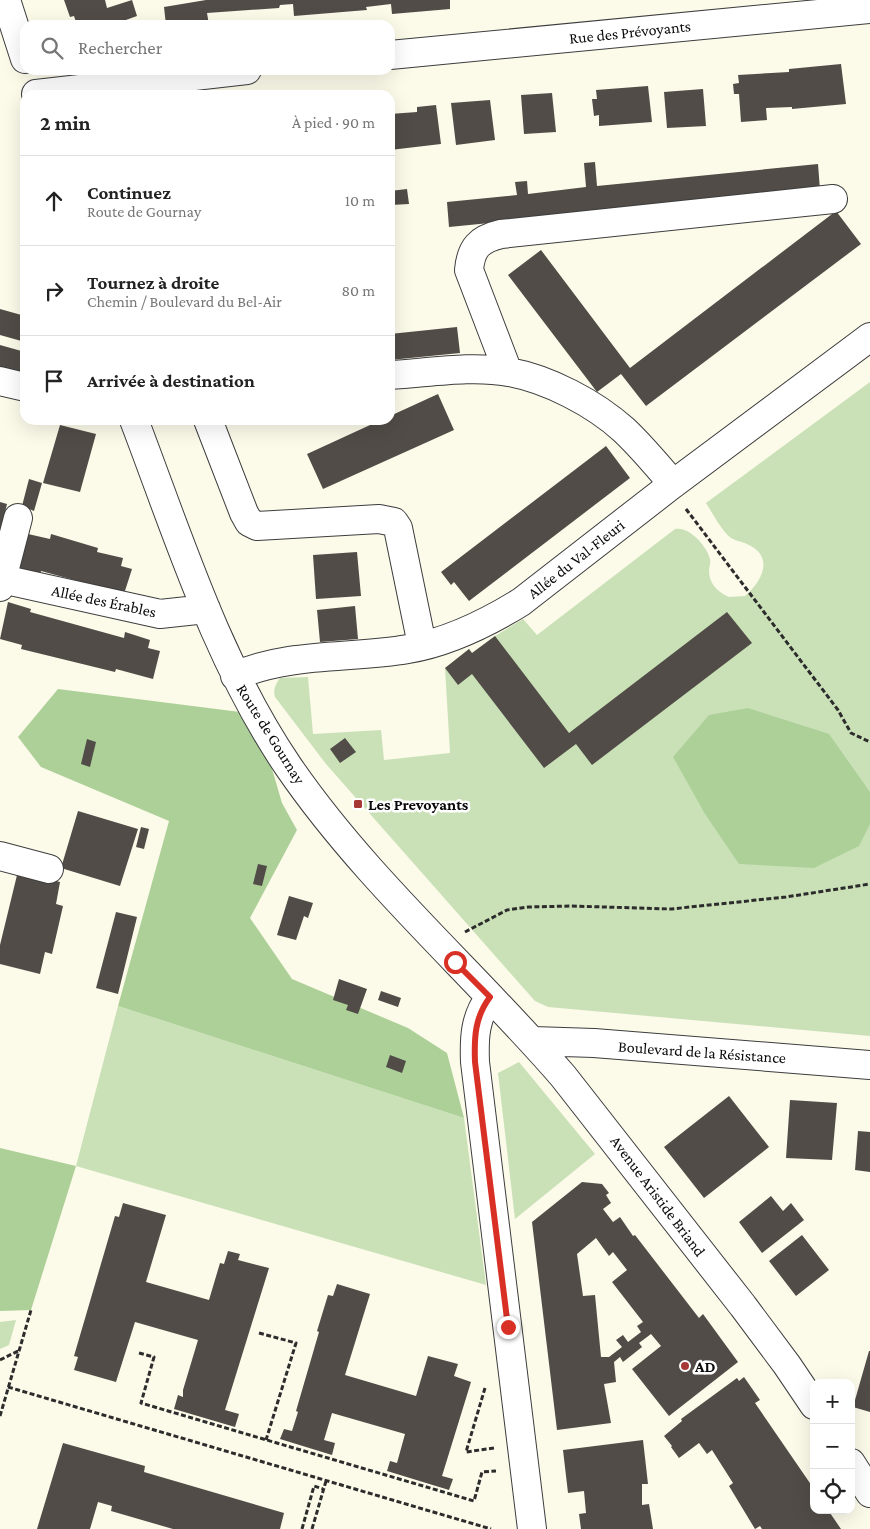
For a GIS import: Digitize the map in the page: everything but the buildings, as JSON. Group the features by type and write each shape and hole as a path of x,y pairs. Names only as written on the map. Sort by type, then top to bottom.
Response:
{"street":[{"path":"6,0 20,43"},
{"name":"Rue des Prévoyants","path":"395,55 870,9"},
{"path":"34,86 180,75"},
{"path":"508,372 469,270 470,256 476,245 488,237 501,234 833,199"},
{"name":"Allée du Val-Fleuri","path":"235,676 272,663 409,649 472,628 521,602 671,485 870,337"},
{"path":"395,376 471,370 508,372 570,395 597,410 622,428 671,485"},
{"path":"0,381 20,386"},
{"name":"Route de Gournay","path":"136,425 206,609 235,676 288,765 326,817 455,962 490,997"},
{"path":"210,425 249,522 257,526 379,519 394,522 398,528 422,645"},
{"name":"Allée des Érables","path":"18,518 1,583 160,614 206,609"},
{"path":"0,856 49,869"},
{"path":"490,997 482,1008 476,1024 475,1062 532,1529"},
{"name":"Avenue Aristide Briand","path":"490,997 533,1041 610,1133 787,1365 810,1399"},
{"name":"Boulevard de la Résistance","path":"533,1041 594,1043 870,1065"},
{"path":"854,1469 870,1493"}],"path":[{"path":"671,485 838,710 852,732 870,742"},
{"path":"460,935 507,910 528,907 571,906 671,910 786,897 870,884"},
{"path":"0,1416 31,1310"},
{"path":"259,1334 296,1344 266,1440"},
{"path":"0,1360 18,1351"},
{"path":"139,1353 154,1358 141,1402 474,1501 482,1472 505,1470"},
{"path":"8,1387 491,1529"},
{"path":"485,1388 466,1452 503,1447"},
{"path":"312,1529 326,1481"},
{"path":"302,1529 314,1486 323,1489"}],"green space":[{"path":"870,382 870,1036 548,1007 535,1001 326,764 275,697 274,689 277,683 280,678 308,677 313,734 381,730 384,760 450,753 445,668 469,649 472,653 523,619 537,635 675,529 691,534 705,548 710,559 709,576 712,584 721,593 729,597 745,596 756,584 763,570 762,556 749,545 727,535 706,503"},
{"path":"58,689 256,714 282,803 297,830 250,918 292,979 408,1028 447,1053 464,1118 118,1006 169,821 41,767 18,737"},
{"path":"748,708 829,734 870,792 870,824 859,846 814,868 739,864 705,814 673,757 709,715"},
{"path":"118,1006 464,1118 486,1285 76,1166"},
{"path":"519,1062 595,1154 515,1219 498,1073"},
{"path":"0,1148 76,1166 31,1310 0,1311"},
{"path":"16,1320 9,1345 0,1349 0,1322"}],"place":[{"name":"Les Prevoyants","path":"358,804"},
{"name":"AD","path":"685,1366"}],"route":[{"path":"455,962 490,997 482,1008 476,1024 474,1040 475,1062 508,1327"}]}
